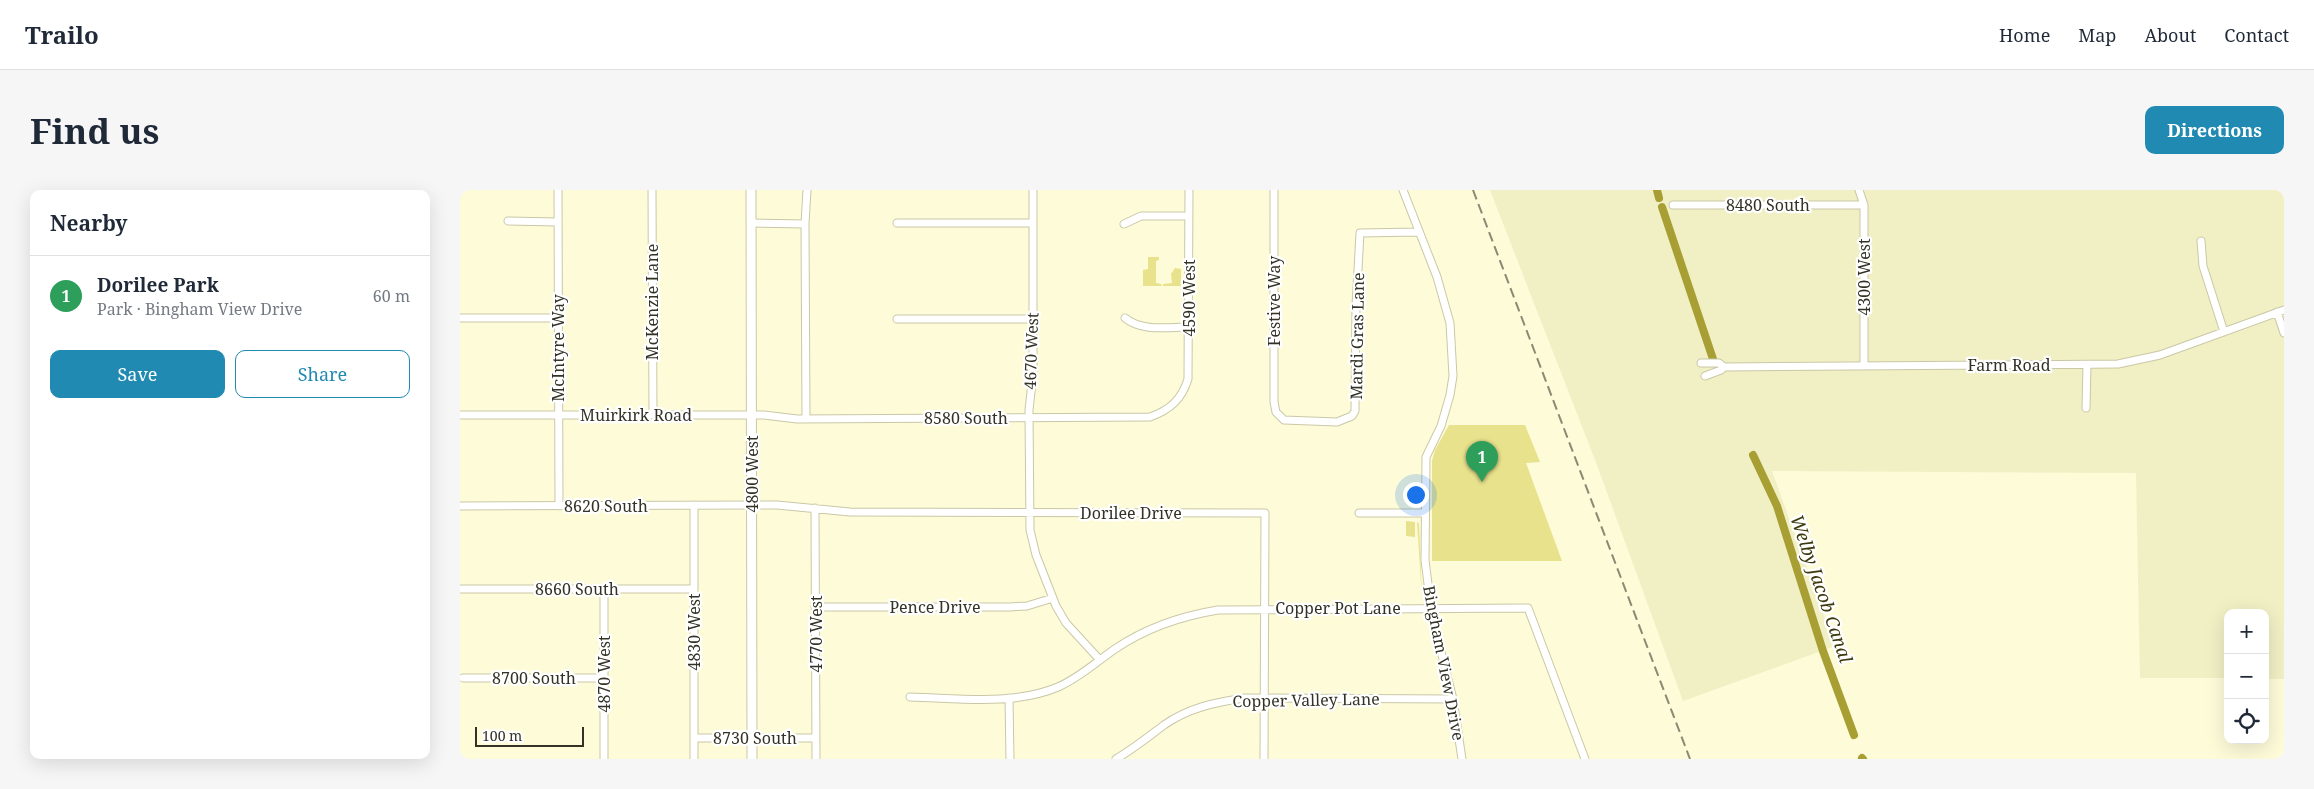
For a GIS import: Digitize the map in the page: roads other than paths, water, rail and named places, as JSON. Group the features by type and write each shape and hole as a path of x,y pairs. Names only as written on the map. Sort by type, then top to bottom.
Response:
{"street":[{"name":"McIntyre Way","path":"558,190 559,506"},
{"name":"McKenzie Lane","path":"652,190 653,415"},
{"name":"4800 West","path":"751,190 752,759"},
{"path":"806,419 805,224 807,190"},
{"name":"4670 West","path":"1033,190 1033,374 1029,418 1029,512 1034,546 1053,598 1066,623 1099,660"},
{"name":"4590 West","path":"1176,403 1184,391 1188,379 1189,190"},
{"name":"Festive Way","path":"1274,190 1274,402 1276,412"},
{"name":"Bingham View Drive","path":"1403,190 1445,301 1453,347 1453,376 1446,411 1426,457 1425,560 1431,608 1452,699 1462,759"},
{"name":"4300 West","path":"1859,190 1864,205 1864,365"},
{"name":"8480 South","path":"1673,205 1864,205"},
{"path":"1124,224 1141,216 1189,216"},
{"path":"508,221 558,222"},
{"path":"751,223 805,224"},
{"path":"897,223 1033,223"},
{"name":"Mardi Gras Lane","path":"1276,412 1284,420 1291,422 1343,421 1352,416 1355,411 1356,306 1360,232 1419,232"},
{"path":"2201,241 2203,266 2224,332"},
{"path":"2280,311 2284,334"},
{"name":"Farm Road","path":"1724,367 2118,364 2147,358 2280,311"},
{"path":"460,318 558,318"},
{"path":"1125,318 1132,324 1141,327 1189,327"},
{"path":"897,320 1033,319"},
{"path":"1701,363 1720,363 1724,367 1705,376"},
{"path":"2086,364 2086,408"},
{"name":"8580 South","path":"752,415 806,419 1138,418 1161,414 1176,403"},
{"name":"Muirkirk Road","path":"460,415 752,415"},
{"name":"4830 West","path":"694,505 694,759"},
{"name":"8620 South","path":"460,506 752,506"},
{"name":"Dorilee Drive","path":"752,506 784,506 850,512 1265,513 1264,759"},
{"name":"4770 West","path":"815,508 816,759"},
{"path":"1359,512 1425,513"},
{"name":"8660 South","path":"460,589 694,589"},
{"name":"4870 West","path":"604,589 604,759"},
{"name":"Pence Drive","path":"815,607 1009,607 1027,606 1053,598"},
{"name":"Copper Pot Lane","path":"910,698 1009,698 1029,696 1057,687 1079,676 1099,660 1142,633 1177,619 1218,610 1265,608 1528,608 1585,759"},
{"name":"8700 South","path":"463,678 604,678"},
{"path":"1009,698 1010,759"},
{"name":"Copper Valley Lane","path":"1116,759 1165,724 1189,711 1216,702 1264,698 1452,699"},
{"name":"8730 South","path":"694,738 816,738"}],"waterway":[{"name":"Welby Jacob Canal","path":"1657,190 1659,198"},
{"name":"Welby Jacob Canal","path":"1662,207 1713,359"},
{"name":"Welby Jacob Canal","path":"1753,455 1777,506 1823,651 1854,735"}],"railway":[{"path":"1473,190 1690,759"}],"place":[{"name":"Dorilee Park","path":"1482,482"}]}
